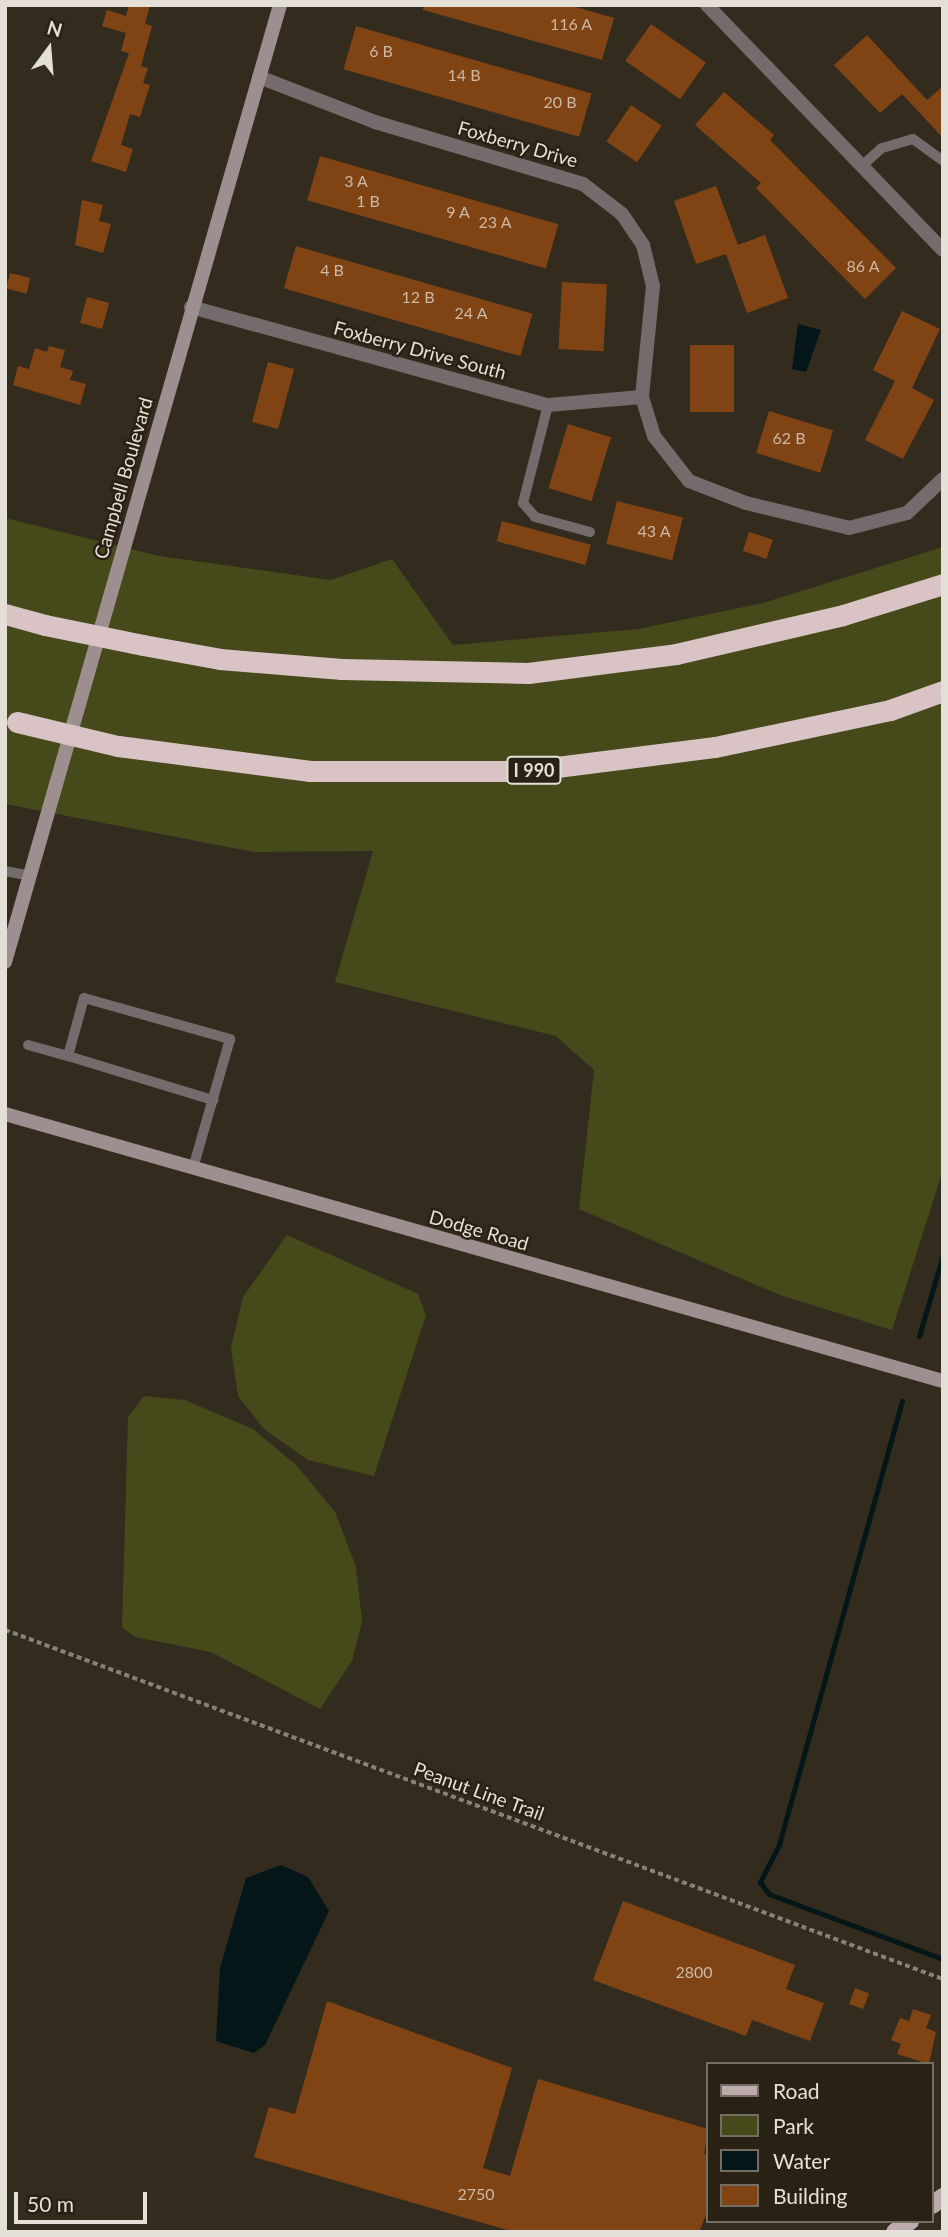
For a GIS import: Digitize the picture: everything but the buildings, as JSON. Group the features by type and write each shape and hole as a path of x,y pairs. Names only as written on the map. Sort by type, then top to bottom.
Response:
{"highway":[{"path":"5,614 45,625 220,659 342,669 528,673 676,654 843,615 943,584"},
{"name":"I 990","path":"11,720 118,746 310,771 525,771 715,747 890,710 943,691"}],"main road":[{"name":"Campbell Boulevard","path":"6,955 279,5"},
{"name":"Dodge Road","path":"5,1114 943,1381"}],"street":[{"path":"707,5 864,164 943,250"},
{"name":"Foxberry Drive","path":"259,77 319,104 583,184 622,214 643,245 653,286 642,397 654,436 690,481 746,503 849,528 907,513 943,479"},
{"name":"Foxberry Drive South","path":"191,307 548,405 642,397"}],"lane":[{"path":"864,164 883,148 913,139 943,161"},
{"path":"548,405 523,503 536,517 590,532"},
{"path":"5,871 30,876"},
{"path":"68,1056 84,998 230,1039 193,1168"},
{"path":"28,1045 213,1100"}],"path":[{"name":"Peanut Line Trail","path":"5,1630 943,1979"}],"green space":[{"path":"5,518 159,556 331,580 392,559 453,645 638,629 763,603 943,547 943,1170 892,1330 780,1295 579,1209 594,1070 556,1036 335,982 373,851 254,852 5,804"},
{"path":"287,1235 418,1294 426,1315 374,1476 308,1460 264,1429 238,1396 231,1348 243,1297"},
{"path":"144,1396 185,1400 253,1429 297,1466 335,1512 356,1567 362,1621 352,1661 320,1709 211,1652 135,1637 122,1627 128,1417"}],"water":[{"path":"798,324 821,330 806,372 792,369"},
{"path":"281,1865 308,1877 329,1911 265,2045 254,2053 216,2041 220,1968 246,1878"}],"waterway":[{"path":"919,1336 943,1255"},
{"path":"902,1401 779,1845 760,1882 769,1894 943,1959"}]}
